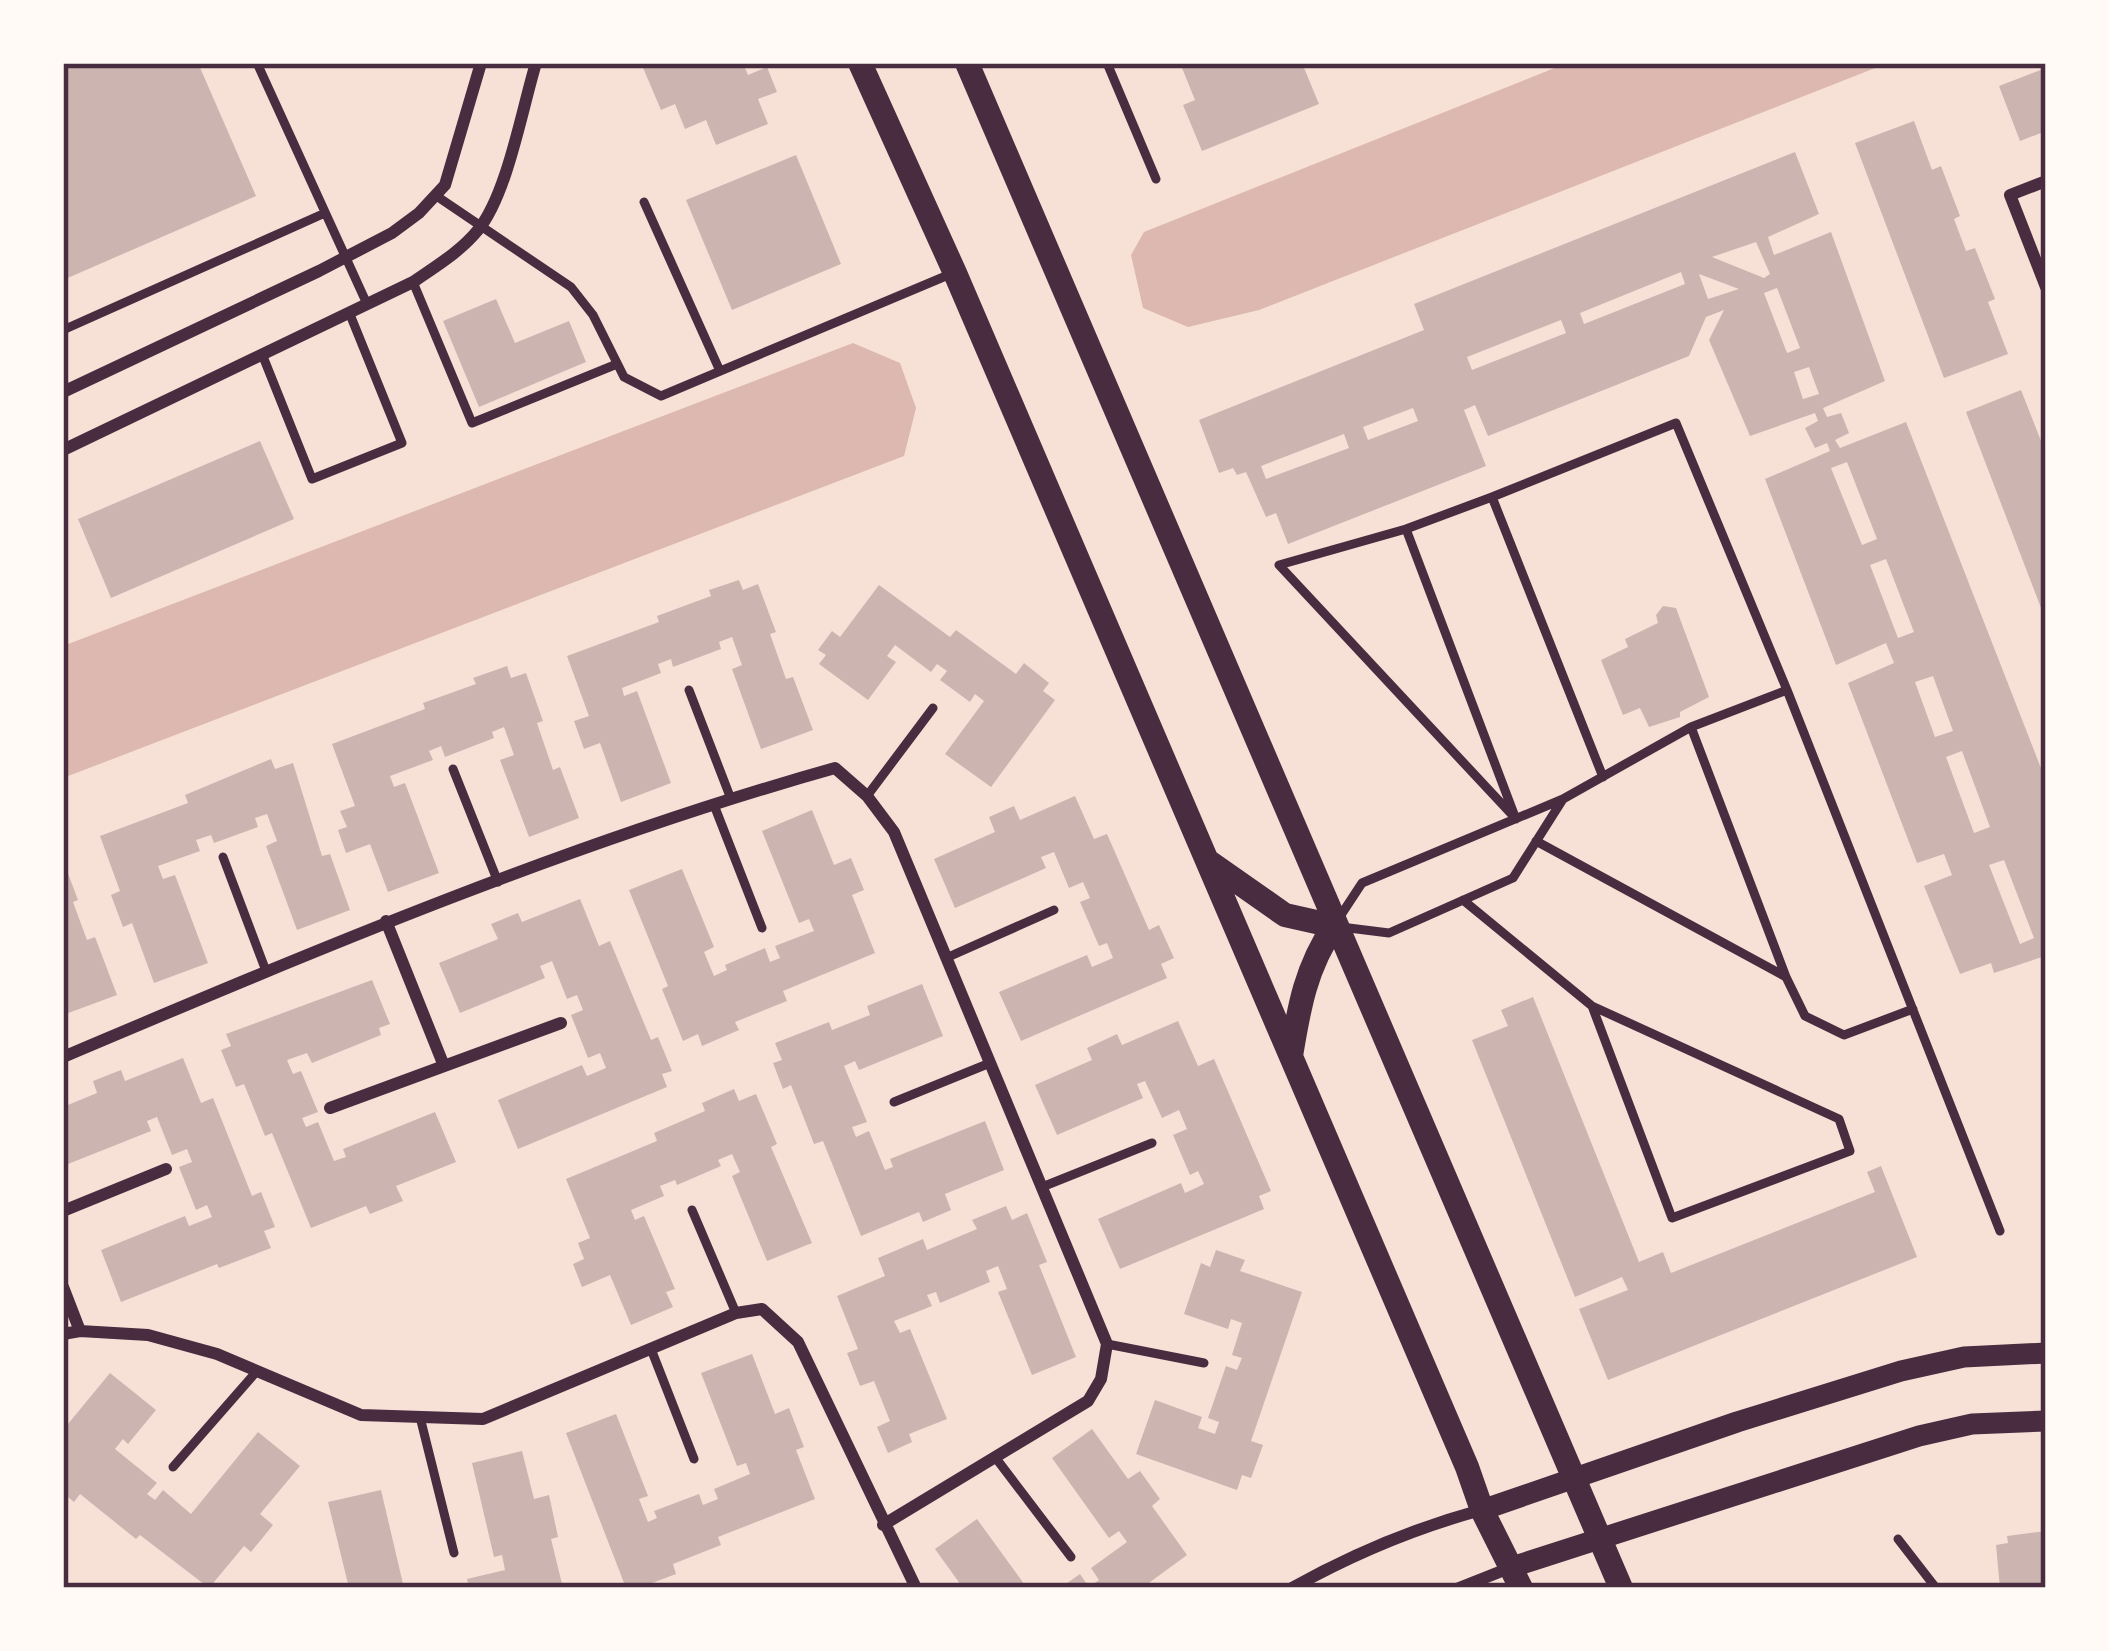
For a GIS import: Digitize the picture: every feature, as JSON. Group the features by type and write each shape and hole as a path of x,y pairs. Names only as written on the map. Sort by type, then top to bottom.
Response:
{"main road":[{"path":"860,63 955,273 1482,1510 1517,1578"},
{"path":"967,63 1621,1588"},
{"path":"1206,860 1285,915 1334,926"},
{"path":"1291,1055 1314,955 1334,926"}],"street":[{"path":"63,392 392,233 438,197 462,136 481,63"},
{"path":"63,450 412,282 455,253 480,227 498,194 536,63"},
{"path":"2046,181 2009,195 2046,287"},
{"path":"63,1057 386,921 731,799 836,768 867,796 894,832 1107,1344 1101,1379 1088,1401 883,1525"},
{"path":"386,921 444,1066"},
{"path":"330,1108 561,1023"},
{"path":"63,1211 166,1169"},
{"path":"63,1287 80,1331"},
{"path":"63,1334 148,1335 217,1354 361,1415 483,1419 736,1313 762,1309 798,1342 916,1588"},
{"path":"1292,1588 1334,1565 1445,1520 1901,1371 1964,1357 2046,1353"},
{"path":"1459,1588 1517,1578 1599,1540 1918,1436 1972,1424 2046,1421"}],"lane":[{"path":"257,63 367,304"},
{"path":"1107,63 1156,179"},
{"path":"438,197 571,287 592,315 624,377 661,396 955,273"},
{"path":"644,202 720,371"},
{"path":"63,330 325,212"},
{"path":"412,282 472,423 617,364"},
{"path":"262,354 313,479 402,442 349,312"},
{"path":"1516,819 1279,566 1406,530 1676,423 1787,690 2000,1231"},
{"path":"1492,496 1603,777"},
{"path":"1406,530 1516,819"},
{"path":"689,690 731,799"},
{"path":"1563,799 1513,878 1389,933 1334,926 1362,884 1563,799 1691,728 1787,690"},
{"path":"867,796 933,708"},
{"path":"1691,728 1805,1016 1844,1035 1913,1009"},
{"path":"453,769 498,882"},
{"path":"714,806 762,928"},
{"path":"1536,841 1786,977"},
{"path":"223,857 266,971"},
{"path":"1463,900 1592,1006 1839,1119 1850,1151 1672,1218 1592,1006"},
{"path":"946,958 1054,910"},
{"path":"893,1102 990,1063"},
{"path":"1042,1187 1152,1143"},
{"path":"692,1210 736,1313"},
{"path":"1107,1344 1204,1363"},
{"path":"651,1349 694,1459"},
{"path":"172,1467 257,1371"},
{"path":"420,1417 454,1553"},
{"path":"995,1457 1071,1557"},
{"path":"1898,1539 1936,1588"}],"shaded area":[{"path":"1567,63 1888,63 1259,310 1188,327 1143,308 1131,255 1144,232"},
{"path":"853,343 900,363 916,408 904,456 63,778 63,646"}],"building":[{"path":"63,63 198,63 256,196 63,280"},
{"path":"641,63 743,63 748,75 767,67 777,92 758,99 768,124 716,145 706,120 685,129 675,104 661,110"},
{"path":"1180,63 1302,63 1319,104 1202,151 1183,105 1195,100"},
{"path":"2046,68 2046,131 2020,141 1999,86"},
{"path":"1914,121 1932,170 1941,166 1960,216 1954,219 1966,251 1975,248 1995,299 1988,302 2008,354 1944,378 1855,143"},
{"path":"1795,152 1819,214 1768,237 1774,255 1831,232 1885,381 1823,408 1827,417 1841,413 1849,433 1835,440 1840,448 1906,422 2046,781 2046,967 2042,957 1994,973 1991,963 1960,974 1924,886 1952,875 1944,854 1917,863 1848,683 1894,663 1886,643 1836,665 1765,479 1830,451 1827,443 1815,448 1805,428 1818,421 1815,413 1750,436 1709,340 1724,310 1706,317 1689,356 1488,436 1475,405 1464,410 1486,466 1288,544 1276,513 1266,517 1246,472 1237,475 1233,468 1219,473 1199,420 1424,330 1414,304","holes":["1756,242 1770,274 1764,278 1712,257","1681,272 1685,284 1584,324 1580,313","1699,274 1739,289 1708,299","1777,288 1800,348 1787,353 1764,293","1561,320 1566,333 1472,370 1467,357","1809,367 1819,394 1803,399 1794,372","1413,408 1418,421 1368,440 1363,427","1344,434 1349,448 1266,479 1261,466","1847,462 1877,539 1862,545 1831,468","1886,559 1914,632 1898,638 1870,565","1933,676 1953,731 1935,737 1915,682","1962,751 1990,827 1974,833 1946,757","2004,860 2034,938 2020,944 1989,865"]},
{"path":"796,155 841,264 732,310 686,200"},
{"path":"496,299 515,343 569,321 586,362 479,407 443,321"},
{"path":"2021,390 2041,441 2046,439 2046,621 1966,412"},
{"path":"260,441 294,519 111,598 78,519"},
{"path":"739,580 743,590 758,584 776,632 770,634 786,679 793,677 813,730 761,749 732,669 742,665 732,637 719,642 721,649 673,667 671,659 658,664 661,673 622,688 624,696 637,691 671,783 621,802 600,743 584,749 574,721 589,716 567,656 659,622 657,616"},
{"path":"879,585 950,637 956,630 1016,674 1024,663 1049,683 1043,691 1055,700 991,787 945,754 984,701 975,694 970,702 940,680 947,671 937,664 931,672 895,645 887,656 896,662 868,700 819,664 826,655 818,650 832,631 840,637"},
{"path":"1663,606 1676,608 1709,697 1680,712 1680,717 1649,727 1640,708 1623,715 1601,660 1628,647 1625,639 1658,623 1656,615"},
{"path":"507,666 511,678 526,673 553,770 560,767 579,818 529,837 500,760 514,755 504,727 492,732 494,738 445,757 441,746 429,751 433,760 390,776 394,787 405,783 439,873 388,892 370,844 346,853 338,830 347,827 340,811 355,806 332,744 425,709 423,703 476,684 473,678"},
{"path":"271,759 275,769 293,763 322,856 330,854 350,910 297,930 266,846 277,841 267,814 255,818 258,827 214,843 211,835 196,840 200,851 158,866 163,879 175,875 208,963 154,983 132,923 123,927 111,895 120,891 100,836 188,803 185,795"},
{"path":"1075,796 1094,839 1107,834 1149,930 1159,925 1174,958 1161,964 1167,978 1021,1041 999,992 1087,955 1092,967 1113,958 1107,943 1099,946 1080,902 1090,898 1083,882 1069,888 1054,852 1041,857 1046,868 955,908 934,859 995,832 989,817 1014,806 1020,820"},
{"path":"812,810 834,865 851,858 864,890 852,895 875,953 783,991 787,1001 735,1022 739,1030 702,1046 698,1034 683,1041 662,989 668,986 629,890 682,869 714,947 704,952 714,976 727,970 725,965 765,948 770,962 780,958 775,946 814,931 809,919 799,923 762,831"},
{"path":"63,860 87,940 95,937 117,995 63,1015"},
{"path":"580,899 599,946 610,941 651,1040 658,1037 672,1071 662,1074 667,1087 518,1149 498,1100 582,1065 587,1076 606,1068 600,1053 588,1058 571,1015 583,1010 577,995 567,999 552,961 540,966 545,978 460,1013 439,963 498,939 491,924 518,913 522,922"},
{"path":"372,980 390,1024 379,1028 381,1035 312,1063 307,1053 287,1060 293,1074 301,1071 318,1112 302,1118 306,1127 318,1122 334,1161 346,1157 343,1149 435,1112 456,1162 396,1186 403,1201 370,1214 366,1206 311,1228 272,1133 265,1136 244,1084 236,1087 221,1050 231,1046 226,1034"},
{"path":"922,984 943,1036 859,1070 855,1061 844,1066 867,1122 852,1127 856,1137 869,1131 885,1170 893,1167 890,1159 985,1121 1004,1170 945,1194 951,1210 923,1222 919,1212 861,1236 823,1141 814,1144 791,1085 783,1089 773,1063 782,1060 775,1043 829,1022 832,1030 870,1015 867,1006"},
{"path":"1533,997 1639,1262 1663,1252 1671,1273 1875,1192 1867,1172 1881,1166 1917,1257 1608,1380 1579,1309 1628,1290 1622,1277 1575,1297 1472,1040 1508,1026 1501,1010"},
{"path":"1178,1021 1198,1066 1214,1059 1271,1191 1259,1196 1264,1209 1120,1269 1098,1219 1181,1183 1185,1193 1204,1184 1198,1171 1190,1175 1173,1135 1187,1129 1179,1110 1162,1118 1145,1081 1137,1084 1143,1098 1057,1135 1035,1085 1092,1060 1087,1048 1117,1034 1122,1045"},
{"path":"183,1058 201,1103 213,1098 252,1196 261,1192 275,1227 264,1231 271,1248 121,1302 101,1250 185,1216 189,1226 212,1217 207,1205 196,1210 179,1167 192,1162 187,1149 172,1155 157,1117 147,1121 151,1131 63,1166 63,1107 97,1093 93,1081 121,1070 125,1081"},
{"path":"734,1089 739,1101 756,1094 777,1144 771,1147 812,1243 767,1261 732,1176 740,1172 732,1154 718,1160 721,1166 677,1185 675,1180 660,1186 664,1196 631,1210 635,1220 644,1216 675,1289 666,1292 673,1307 631,1325 610,1275 582,1287 573,1264 584,1259 578,1243 590,1238 566,1179 657,1141 654,1133 705,1111 702,1103"},
{"path":"1006,1206 1012,1220 1027,1213 1047,1262 1039,1265 1076,1357 1032,1375 998,1292 1007,1289 998,1266 986,1271 990,1282 940,1303 936,1292 927,1295 932,1306 894,1321 900,1333 910,1329 947,1419 909,1434 912,1442 888,1453 877,1427 890,1421 874,1381 860,1386 847,1353 858,1349 837,1296 885,1276 878,1258 923,1239 927,1250 977,1229 972,1220"},
{"path":"1216,1250 1245,1260 1240,1271 1302,1292 1251,1441 1263,1445 1251,1478 1242,1475 1237,1490 1136,1454 1155,1400 1202,1417 1198,1428 1215,1434 1219,1422 1208,1418 1226,1366 1237,1370 1242,1358 1232,1355 1242,1323 1231,1319 1228,1329 1184,1314 1201,1263 1210,1267"},
{"path":"752,1354 775,1414 789,1408 804,1447 796,1450 815,1499 718,1537 721,1545 673,1564 676,1574 626,1588 566,1433 616,1414 648,1496 639,1499 648,1522 657,1518 654,1511 699,1494 703,1505 718,1499 714,1489 750,1474 746,1463 737,1466 701,1373"},
{"path":"110,1373 156,1410 128,1444 123,1439 115,1449 157,1483 147,1494 155,1500 163,1490 191,1514 258,1432 300,1466 260,1514 273,1525 251,1552 244,1546 209,1588 80,1494 74,1502 63,1493 63,1430"},
{"path":"1092,1429 1128,1479 1140,1471 1160,1499 1152,1506 1187,1555 1142,1588 1060,1588 1080,1574 1089,1587 1099,1580 1091,1568 1127,1542 1119,1531 1109,1538 1052,1458"},
{"path":"522,1451 534,1499 549,1495 558,1537 551,1539 563,1588 469,1588 467,1579 505,1570 502,1555 494,1557 472,1463"},
{"path":"381,1490 404,1588 349,1588 328,1502"},
{"path":"977,1519 1027,1588 963,1588 935,1549"},
{"path":"2046,1531 2046,1588 2000,1588 1996,1545 2008,1543 2007,1536"}]}
